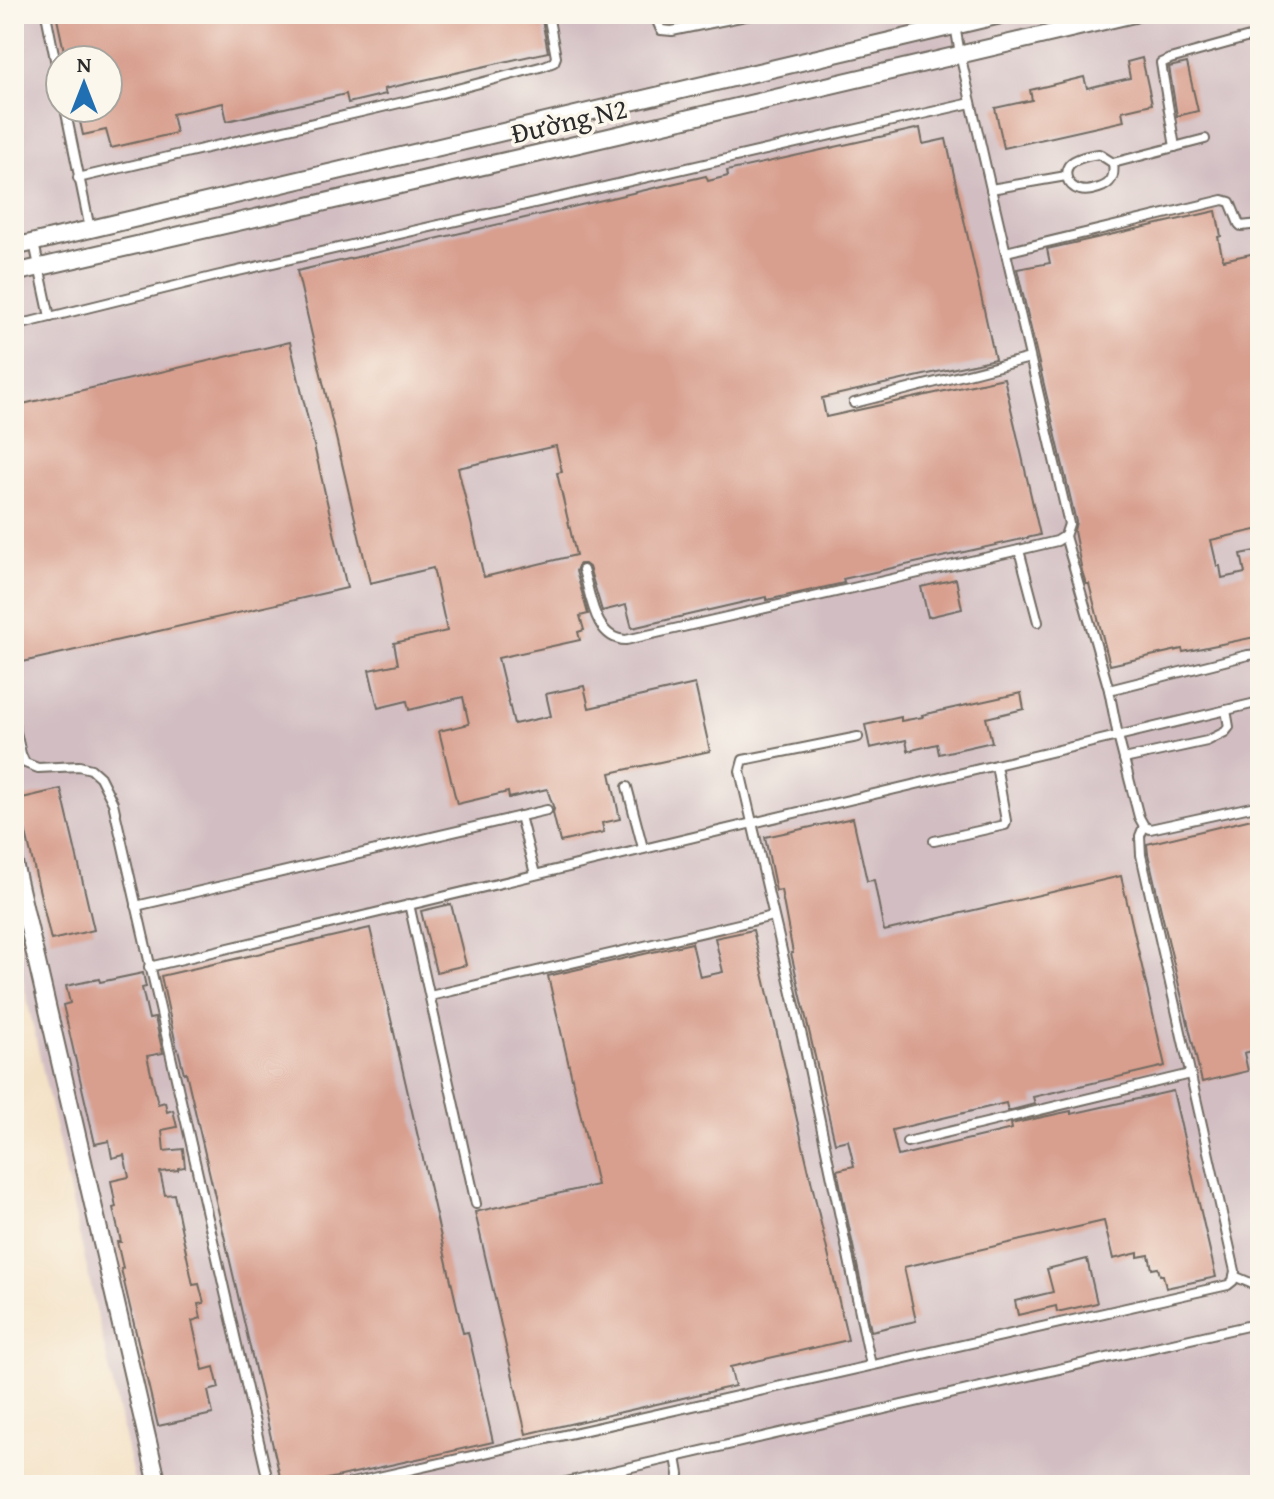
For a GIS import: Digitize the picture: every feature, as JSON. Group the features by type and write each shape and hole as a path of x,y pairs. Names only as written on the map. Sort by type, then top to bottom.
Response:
{"street":[{"name":"Đường N2","path":"14,247 954,20 1005,14"},
{"name":"Đường N2","path":"14,273 1134,14"},
{"path":"14,863 158,1485"}],"lane":[{"path":"46,14 52,44"},
{"path":"78,178 438,94 544,66 554,62 556,57 548,14"},
{"path":"654,14 661,30 672,31 755,14"},
{"path":"954,20 1069,524 1065,536 1109,690 1139,817 1150,829 1260,805"},
{"path":"1175,147 1161,63 1260,34"},
{"path":"14,326 231,272 971,103"},
{"path":"68,124 90,229"},
{"path":"1113,163 1112,178 1103,187 1077,190 1070,185 1066,176 1069,165 1087,156 1099,154 1113,163 1205,139"},
{"path":"991,189 1066,176"},
{"path":"1006,252 1223,200 1230,202 1241,226 1260,224"},
{"path":"34,242 50,317"},
{"path":"854,403 1030,358"},
{"path":"583,570 600,627 612,638 626,640 1057,541 1065,536"},
{"path":"1019,550 1038,622"},
{"path":"1109,690 1260,654"},
{"path":"149,967 1260,702"},
{"path":"1124,759 1217,737 1229,727 1226,710"},
{"path":"14,723 25,763 38,768 79,766 91,769 100,777 113,803 269,1485"},
{"path":"858,737 743,760 740,771 805,1049 871,1365"},
{"path":"934,841 1005,825 996,765"},
{"path":"627,787 643,848"},
{"path":"136,906 547,810"},
{"path":"520,816 535,874"},
{"path":"343,1485 1228,1285 1233,1281 1235,1271 1141,855 1140,836 1144,826"},
{"path":"409,904 476,1204"},
{"path":"430,996 773,916"},
{"path":"907,1142 1190,1074"},
{"path":"1234,1276 1260,1287"},
{"path":"553,1485 1260,1323"},
{"path":"676,1457 678,1485"}],"shaded area":[{"path":"14,14 1260,14 1260,1485 135,1485 14,941"}],"building":[{"path":"56,14 541,14 548,52 384,89 386,94 348,103 346,94 227,121 223,103 172,114 176,133 111,148 106,130 83,135 81,124 124,124 124,44 63,44"},
{"path":"1142,58 1152,104 1122,111 1124,121 1004,148 995,108 1032,100 1030,90 1084,77 1087,88 1130,78 1127,62"},
{"path":"1187,63 1198,111 1177,116 1169,67"},
{"path":"920,128 923,144 946,139 995,359 822,398 826,417 1004,378 1040,535 843,579 844,583 767,600 766,597 632,628 626,605 602,611 589,567 580,564 576,571 588,614 580,616 584,630 578,632 580,640 498,658 514,724 551,716 546,694 584,686 589,708 695,684 710,751 610,773 620,819 602,823 604,832 560,842 547,789 509,798 508,792 457,804 439,731 469,724 463,697 409,710 407,701 378,708 369,670 398,664 394,643 447,631 433,568 370,583 297,271 706,176 708,181 728,176 727,171","holes":["556,446 562,472 557,473 576,555 484,577 458,468"]},
{"path":"1216,211 1223,260 1260,252 1260,529 1211,540 1222,578 1245,573 1241,554 1260,550 1260,636 1110,665 1089,584 1086,584 1082,571 1074,531 1076,522 1017,269 1050,263 1047,249"},
{"path":"290,342 347,588 14,664 14,406"},
{"path":"956,579 962,609 928,617 921,587"},
{"path":"1021,693 1024,709 986,718 992,742 939,754 937,744 908,751 906,740 870,748 865,725 901,717 901,721 923,717"},
{"path":"61,789 94,930 51,940 18,799"},
{"path":"1260,817 1260,1049 1244,1053 1248,1071 1202,1082 1147,844"},
{"path":"853,818 867,881 874,880 884,931 1121,876 1165,1066 1033,1097 1035,1104 1008,1111 1006,1103 892,1130 898,1156 1012,1129 1011,1124 1173,1091 1216,1277 1166,1288 1158,1268 1152,1269 1149,1255 1138,1257 1138,1253 1113,1259 1104,1221 904,1267 916,1321 871,1331 837,1170 854,1166 848,1140 835,1143 791,953 781,890 776,891 765,837"},
{"path":"451,904 466,965 436,972 421,911"},
{"path":"370,928 463,1333 468,1332 493,1442 301,1485 282,1485 161,976"},
{"path":"753,930 848,1340 730,1367 735,1386 526,1434 475,1212 597,1185 548,976 692,943 700,977 723,972 715,938"},
{"path":"143,973 146,987 142,988 149,1019 155,1018 163,1053 147,1056 158,1104 165,1102 167,1112 173,1110 177,1127 162,1130 164,1151 183,1149 185,1167 160,1172 165,1195 174,1194 193,1285 199,1284 204,1303 198,1304 201,1318 192,1321 203,1370 214,1367 219,1388 208,1391 213,1414 158,1426 121,1269 117,1242 121,1242 113,1208 116,1207 111,1181 129,1177 124,1155 112,1158 109,1141 95,1144 63,1005 70,1003 66,986"},
{"path":"1087,1259 1097,1303 1057,1312 1056,1306 1018,1315 1015,1301 1053,1292 1047,1269"}]}
